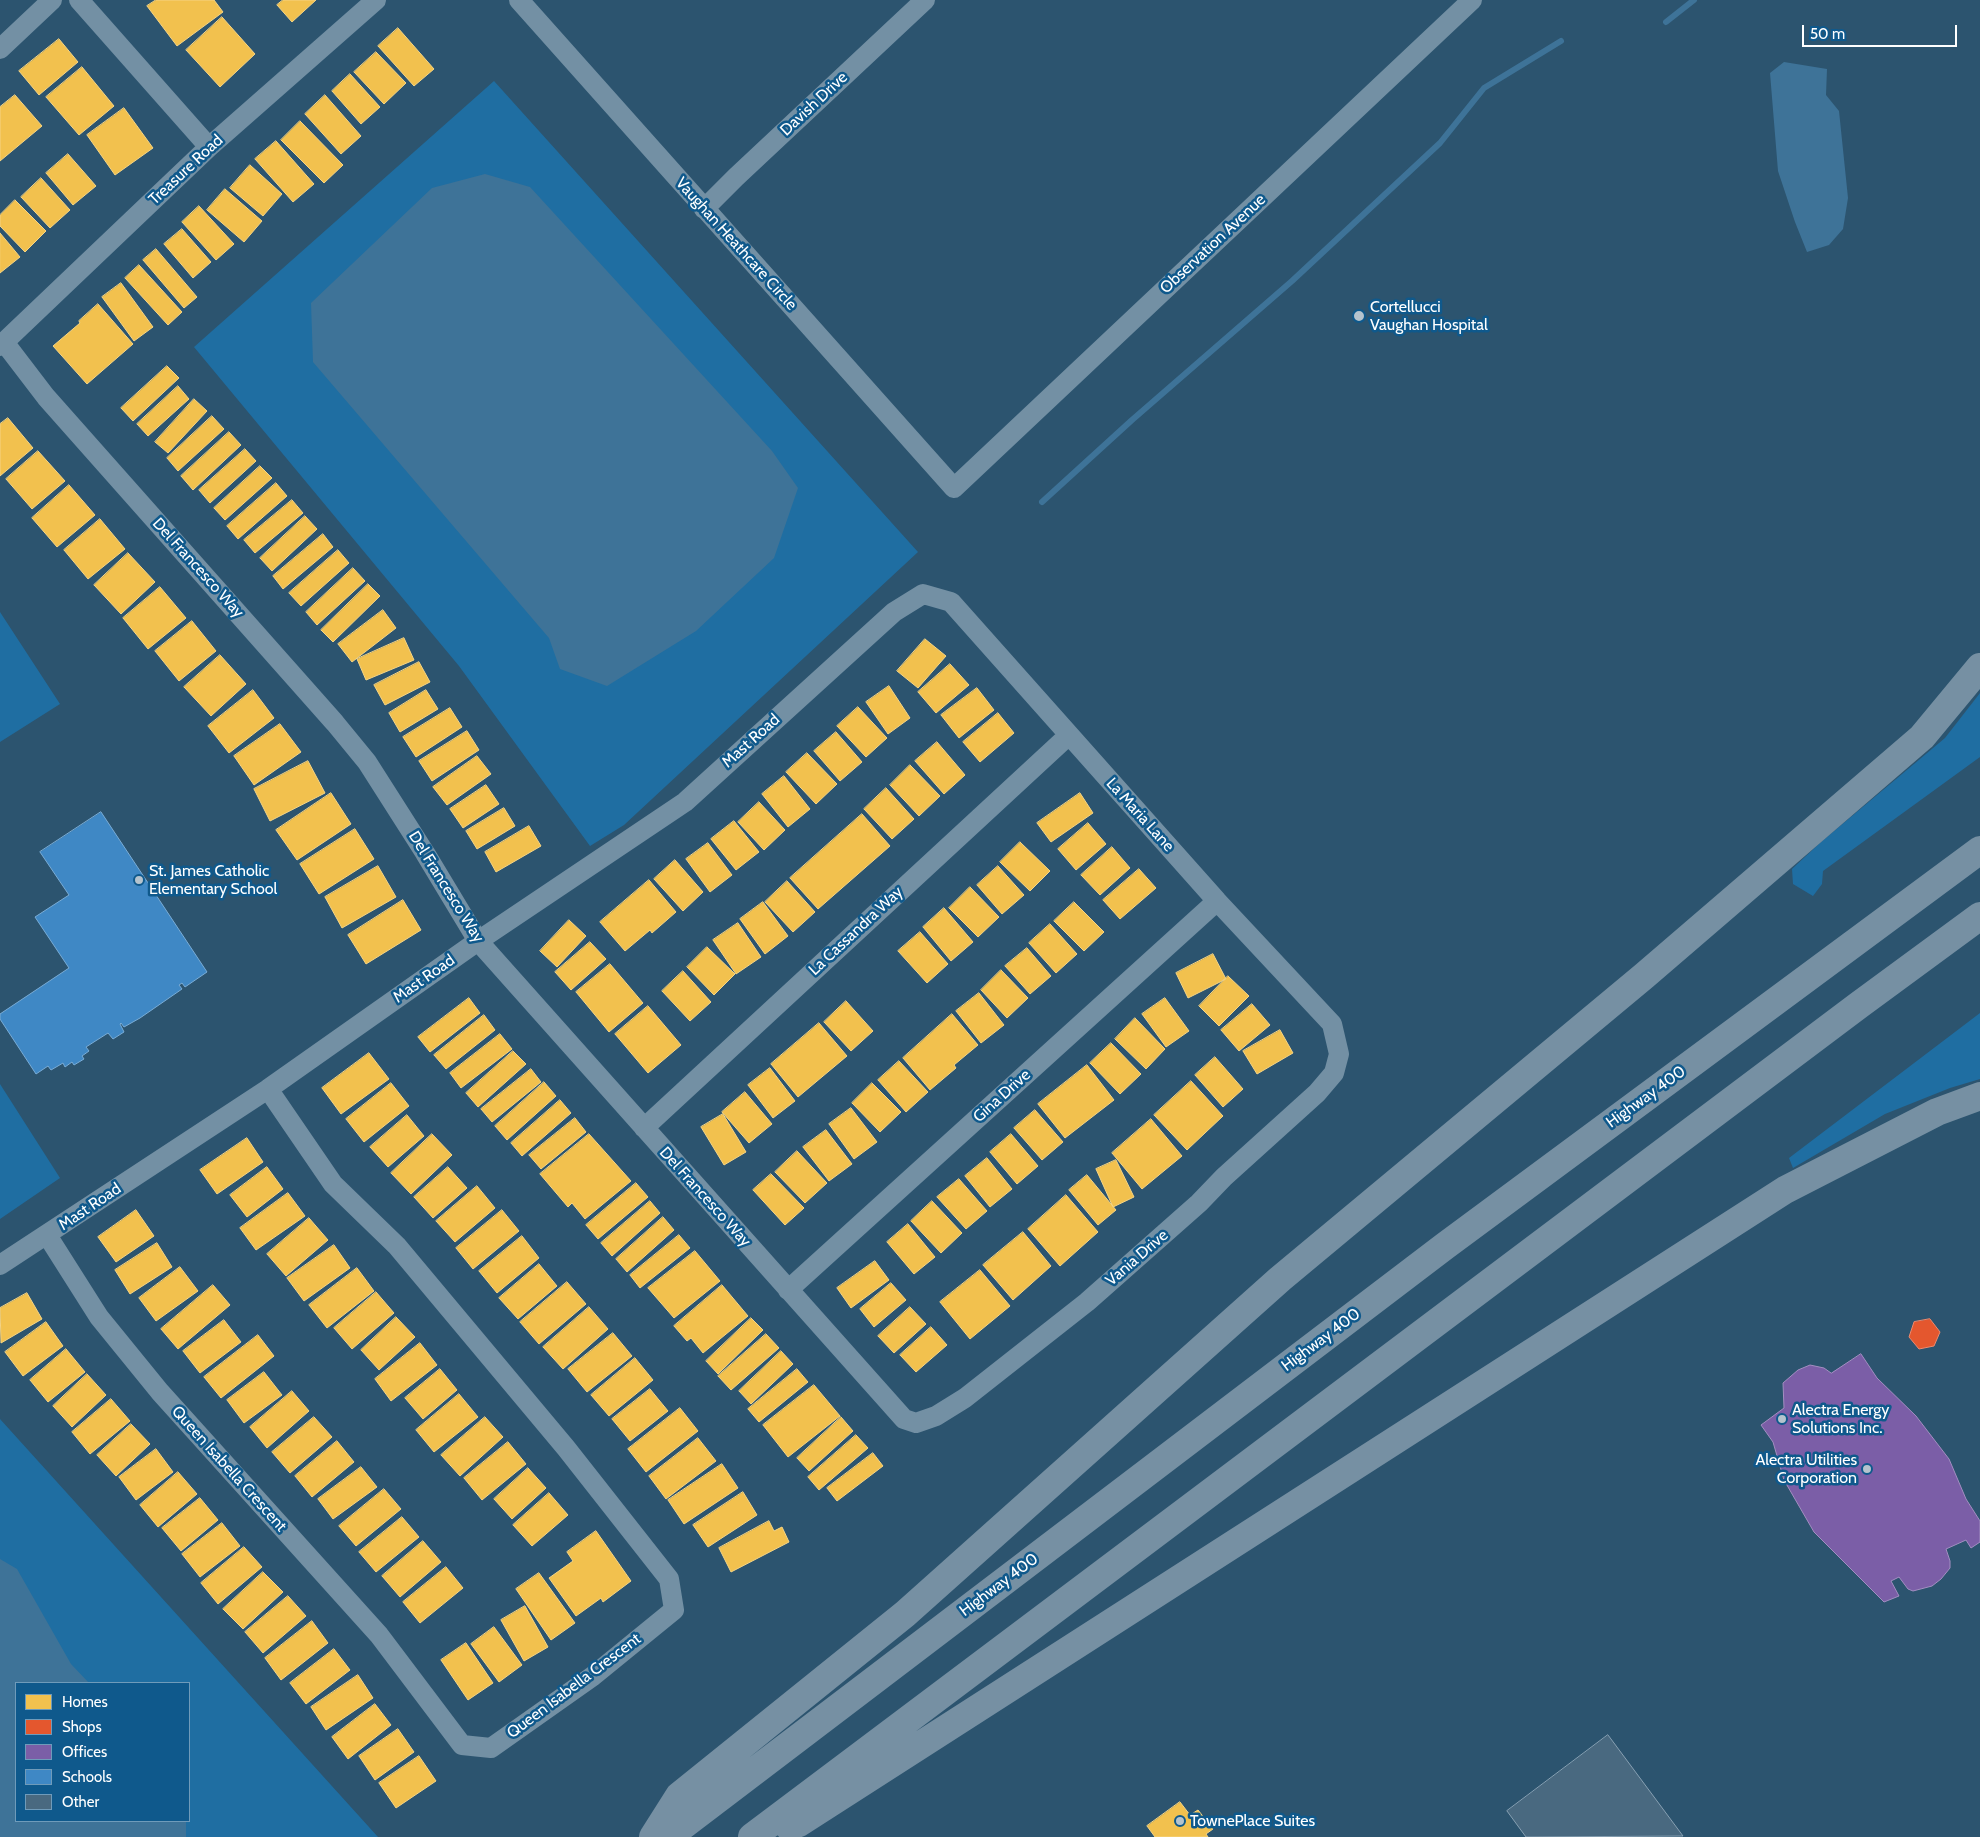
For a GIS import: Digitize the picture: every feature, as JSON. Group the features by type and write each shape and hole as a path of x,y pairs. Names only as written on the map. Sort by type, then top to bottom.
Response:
{"highway":[{"path":"653,1837 679,1796 905,1614 1280,1279 1644,976 1922,737 1980,667"},
{"name":"Highway 400","path":"668,1837 1445,1246 1980,850"},
{"path":"752,1837 1980,916"},
{"path":"764,1837 800,1823 1785,1190 1936,1112 1980,1096"}],"street":[{"path":"0,49 52,0"},
{"path":"79,0 210,147"},
{"name":"Treasure Road","path":"2,344 210,147 376,0"},
{"name":"Vaughan Heathcare Circle","path":"518,0 954,488"},
{"name":"Davish Drive","path":"704,209 736,176 926,0"},
{"name":"Observation Avenue","path":"954,488 1472,0"},
{"name":"Del Francesco Way","path":"2,344 46,397 335,723 367,762 478,941 904,1419"},
{"name":"Mast Road","path":"0,1265 47,1236 268,1089 478,941 685,802 894,612 923,594"},
{"name":"La Maria Lane","path":"923,594 951,602 1217,901 1332,1024 1339,1054"},
{"name":"La Cassandra Way","path":"644,1128 1069,735"},
{"name":"Gina Drive","path":"788,1290 1217,901"},
{"name":"Vania Drive","path":"904,1419 916,1423 936,1416 966,1398 1087,1302 1199,1203 1224,1177 1317,1093 1334,1073 1339,1054"},
{"name":"Queen Isabella Crescent","path":"47,1236 99,1317 160,1392 379,1635 462,1745 491,1748 593,1676 674,1610 669,1579 566,1448 397,1246 333,1184 268,1089"}],"shaded area":[{"path":"1784,62 1827,69 1826,95 1839,111 1848,198 1843,229 1829,245 1807,252 1778,171 1770,73"},
{"path":"494,81 918,552 624,825 590,846 459,666 194,347"},
{"path":"485,174 530,187 772,451 798,488 774,558 696,631 607,686 560,669 549,638 313,362 311,303 432,188"},
{"path":"0,612 60,704 0,742"},
{"path":"1980,693 1980,757 1823,871 1822,884 1813,896 1793,884 1792,869 1821,842 1945,738"},
{"path":"1980,1013 1980,1079 1950,1088 1885,1114 1793,1168 1789,1158"},
{"path":"0,1084 60,1178 0,1219"},
{"path":"0,1419 378,1837 0,1837"},
{"path":"0,1559 17,1569 71,1664 88,1682 15,1682 15,1822 186,1822 186,1837 0,1837"}],"building: Homes":[{"path":"156,0 214,0 223,12 177,46 147,6"},
{"path":"283,0 316,0 292,22 277,5"},
{"path":"222,17 255,54 220,87 186,50"},
{"path":"398,28 434,69 414,86 378,46"},
{"path":"59,39 78,62 39,95 19,71"},
{"path":"376,52 406,83 384,104 354,72"},
{"path":"82,67 114,106 79,135 46,97"},
{"path":"350,74 380,107 361,124 332,91"},
{"path":"15,95 42,126 0,161 0,107"},
{"path":"325,95 361,136 341,154 305,114"},
{"path":"124,108 153,148 115,175 87,135"},
{"path":"300,121 343,165 324,183 281,140"},
{"path":"276,141 314,184 293,202 255,159"},
{"path":"68,154 96,186 73,205 46,173"},
{"path":"250,165 282,194 263,216 230,188"},
{"path":"41,178 70,210 50,228 21,197"},
{"path":"225,189 262,221 244,242 207,210"},
{"path":"15,200 46,231 25,252 0,226 0,215"},
{"path":"199,206 234,244 216,260 182,222"},
{"path":"182,229 211,262 193,278 164,244"},
{"path":"0,233 20,257 0,273"},
{"path":"156,249 197,297 184,308 143,260"},
{"path":"139,265 182,312 168,325 125,278"},
{"path":"121,283 153,327 134,341 102,297"},
{"path":"98,304 133,344 87,384 53,346 80,323 79,321"},
{"path":"167,366 179,378 133,421 121,408"},
{"path":"178,386 189,399 148,436 137,424"},
{"path":"194,399 207,411 168,453 155,442"},
{"path":"212,416 224,429 178,471 167,458"},
{"path":"8,418 33,448 0,476 0,424"},
{"path":"229,432 241,445 193,490 181,476"},
{"path":"245,449 256,461 210,503 199,490"},
{"path":"38,451 65,481 32,509 6,479"},
{"path":"260,466 272,478 225,520 214,508"},
{"path":"276,483 287,496 238,539 227,526"},
{"path":"69,485 95,515 57,547 32,518"},
{"path":"292,500 303,513 255,553 244,540"},
{"path":"305,516 317,529 272,571 260,558"},
{"path":"100,519 125,549 88,579 64,550"},
{"path":"323,534 333,547 283,589 273,576"},
{"path":"338,550 349,563 301,606 289,593"},
{"path":"128,553 155,582 121,614 94,585"},
{"path":"353,568 365,581 317,625 306,612"},
{"path":"368,584 380,596 333,642 321,630"},
{"path":"160,587 186,618 148,649 123,618"},
{"path":"383,610 396,628 352,662 338,644"},
{"path":"192,621 216,651 179,681 155,651"},
{"path":"404,638 414,660 366,680 357,659"},
{"path":"925,639 946,656 918,688 897,671"},
{"path":"220,655 246,684 211,716 184,687"},
{"path":"419,662 430,682 385,705 374,685"},
{"path":"950,664 969,685 936,713 918,692"},
{"path":"889,686 910,718 888,734 866,702"},
{"path":"977,688 994,710 959,738 941,715"},
{"path":"253,690 274,718 229,753 208,726"},
{"path":"426,690 438,709 400,732 389,713"},
{"path":"858,707 887,738 866,757 837,726"},
{"path":"450,708 462,727 416,757 403,737"},
{"path":"998,713 1014,733 980,762 963,742"},
{"path":"280,724 301,752 254,785 234,756"},
{"path":"467,731 479,750 432,781 419,761"},
{"path":"836,732 862,762 840,781 814,751"},
{"path":"937,742 965,775 944,794 915,761"},
{"path":"807,753 837,784 816,804 786,772"},
{"path":"477,756 491,774 447,805 433,787"},
{"path":"308,761 325,793 270,821 254,789"},
{"path":"910,765 940,796 919,816 890,785"},
{"path":"784,776 810,809 788,827 762,794"},
{"path":"486,785 499,804 463,828 450,809"},
{"path":"886,788 914,819 892,839 864,809"},
{"path":"331,793 351,824 297,860 276,830"},
{"path":"1080,793 1093,813 1051,842 1037,823"},
{"path":"759,802 785,830 764,850 738,822"},
{"path":"504,808 515,826 477,849 466,831"},
{"path":"862,814 890,846 818,909 790,878"},
{"path":"734,821 759,852 736,870 711,839"},
{"path":"1088,823 1106,844 1076,870 1058,849"},
{"path":"529,826 541,846 496,872 485,852"},
{"path":"355,829 374,859 319,894 300,864"},
{"path":"1020,842 1050,871 1030,891 1000,862"},
{"path":"708,843 732,875 710,892 686,859"},
{"path":"1112,847 1130,868 1100,895 1081,875"},
{"path":"675,860 703,892 683,911 654,879"},
{"path":"378,866 396,897 342,928 325,897"},
{"path":"998,866 1024,895 1002,914 977,885"},
{"path":"1139,869 1156,888 1120,919 1103,900"},
{"path":"649,880 676,912 652,933 650,930 625,951 600,922"},
{"path":"787,881 815,912 793,932 765,902"},
{"path":"970,887 999,917 978,937 949,908"},
{"path":"403,900 421,930 366,964 348,935"},
{"path":"763,902 788,936 765,954 740,919"},
{"path":"1074,902 1104,932 1084,951 1054,921"},
{"path":"944,908 973,942 951,961 923,927"},
{"path":"569,920 586,936 557,967 540,951"},
{"path":"738,923 761,957 736,974 713,940"},
{"path":"1050,924 1077,954 1056,973 1029,943"},
{"path":"920,932 948,964 927,983 898,951"},
{"path":"590,942 606,959 571,990 555,972"},
{"path":"707,947 735,974 714,995 687,967"},
{"path":"1027,948 1051,976 1030,994 1005,966"},
{"path":"1213,954 1226,979 1188,998 1176,973"},
{"path":"610,964 643,1003 609,1032 576,992"},
{"path":"1001,970 1028,998 1007,1018 981,990"},
{"path":"683,971 711,1002 690,1021 662,991"},
{"path":"1228,976 1249,996 1219,1026 1199,1006"},
{"path":"979,993 1004,1025 981,1043 956,1011"},
{"path":"469,998 480,1013 430,1052 418,1037"},
{"path":"1165,998 1189,1031 1166,1047 1142,1014"},
{"path":"846,1001 873,1031 851,1051 824,1022"},
{"path":"1252,1004 1270,1025 1239,1051 1221,1030"},
{"path":"648,1006 681,1045 648,1073 615,1034"},
{"path":"952,1014 978,1045 954,1065 956,1068 930,1090 903,1058"},
{"path":"484,1015 495,1030 446,1069 434,1055"},
{"path":"1135,1018 1165,1049 1146,1069 1115,1039"},
{"path":"819,1023 847,1056 798,1097 771,1064"},
{"path":"1280,1030 1293,1053 1257,1074 1243,1051"},
{"path":"500,1034 512,1049 461,1088 450,1073"},
{"path":"1111,1043 1141,1074 1120,1094 1090,1063"},
{"path":"513,1051 526,1064 478,1107 466,1093"},
{"path":"369,1053 389,1079 341,1114 322,1088"},
{"path":"1215,1057 1243,1089 1223,1107 1195,1075"},
{"path":"899,1061 928,1092 906,1112 878,1080"},
{"path":"1087,1065 1114,1100 1065,1138 1038,1104"},
{"path":"770,1068 795,1101 773,1118 748,1085"},
{"path":"531,1069 541,1082 492,1122 481,1109"},
{"path":"1191,1081 1223,1116 1187,1150 1154,1115"},
{"path":"544,1082 556,1096 507,1140 495,1126"},
{"path":"391,1083 409,1106 364,1142 346,1119"},
{"path":"872,1083 901,1112 880,1132 852,1103"},
{"path":"745,1092 772,1124 749,1143 722,1112"},
{"path":"560,1100 571,1113 522,1156 511,1143"},
{"path":"851,1108 877,1142 854,1159 829,1124"},
{"path":"1035,1110 1063,1142 1042,1160 1014,1128"},
{"path":"723,1114 746,1152 724,1165 701,1127"},
{"path":"407,1115 424,1136 388,1167 370,1147"},
{"path":"575,1118 586,1132 541,1169 529,1155"},
{"path":"1151,1119 1182,1156 1142,1189 1112,1153"},
{"path":"826,1130 852,1164 829,1181 803,1147"},
{"path":"432,1134 452,1155 411,1194 391,1173"},
{"path":"589,1134 631,1181 585,1219 572,1203 568,1207 540,1174"},
{"path":"1011,1134 1038,1166 1017,1184 990,1152"},
{"path":"247,1138 263,1162 217,1194 200,1170"},
{"path":"797,1151 827,1183 805,1203 775,1172"},
{"path":"987,1158 1012,1189 990,1207 965,1176"},
{"path":"1116,1160 1134,1197 1113,1207 1096,1169"},
{"path":"267,1167 283,1189 247,1217 230,1195"},
{"path":"448,1167 467,1188 433,1218 414,1197"},
{"path":"771,1174 804,1208 785,1225 753,1190"},
{"path":"1087,1175 1116,1210 1098,1225 1069,1190"},
{"path":"959,1179 987,1211 966,1229 937,1197"},
{"path":"636,1183 648,1197 598,1239 586,1225"},
{"path":"477,1186 495,1208 455,1242 436,1221"},
{"path":"288,1193 305,1216 256,1250 240,1228"},
{"path":"1066,1195 1098,1232 1060,1266 1028,1229"},
{"path":"650,1201 660,1213 612,1256 601,1243"},
{"path":"932,1201 962,1233 941,1253 911,1221"},
{"path":"136,1210 154,1236 116,1262 98,1237"},
{"path":"502,1210 519,1231 473,1269 456,1248"},
{"path":"663,1217 674,1230 627,1272 616,1259"},
{"path":"309,1218 328,1240 286,1276 267,1254"},
{"path":"908,1224 935,1257 914,1274 887,1242"},
{"path":"1023,1232 1051,1266 1013,1300 983,1265"},
{"path":"679,1235 690,1248 640,1288 630,1275"},
{"path":"522,1236 539,1258 497,1293 479,1271"},
{"path":"157,1243 172,1267 130,1294 115,1270"},
{"path":"334,1245 350,1268 304,1301 287,1278"},
{"path":"695,1251 720,1281 674,1318 648,1288"},
{"path":"875,1261 889,1280 851,1308 837,1288"},
{"path":"539,1264 557,1286 518,1319 499,1298"},
{"path":"180,1267 198,1291 156,1321 139,1298"},
{"path":"357,1268 374,1291 327,1328 309,1305"},
{"path":"980,1270 1010,1306 970,1339 940,1302"},
{"path":"567,1282 586,1304 539,1344 520,1322"},
{"path":"891,1283 906,1300 874,1327 860,1309"},
{"path":"213,1285 230,1305 178,1349 161,1329"},
{"path":"722,1285 748,1316 703,1353 691,1338 687,1341 674,1326"},
{"path":"376,1292 394,1313 352,1349 334,1328"},
{"path":"27,1293 42,1319 1,1343 0,1308"},
{"path":"589,1307 608,1329 563,1369 543,1347"},
{"path":"910,1307 926,1324 894,1353 878,1336"},
{"path":"396,1317 415,1337 379,1370 361,1350"},
{"path":"751,1318 763,1330 718,1374 706,1361"},
{"path":"224,1320 241,1342 200,1373 183,1351"},
{"path":"46,1322 63,1346 23,1376 5,1352"},
{"path":"931,1327 947,1345 916,1372 900,1355"},
{"path":"613,1333 632,1356 587,1392 568,1369"},
{"path":"766,1334 779,1348 731,1390 718,1376"},
{"path":"258,1335 274,1356 221,1398 204,1377"},
{"path":"420,1343 437,1365 391,1401 375,1379"},
{"path":"66,1349 85,1372 48,1402 30,1380"},
{"path":"781,1351 793,1364 751,1404 739,1391"},
{"path":"635,1358 653,1380 609,1416 591,1395"},
{"path":"440,1369 457,1390 423,1419 405,1398"},
{"path":"797,1369 808,1382 759,1422 748,1409"},
{"path":"264,1372 282,1395 244,1423 227,1400"},
{"path":"87,1374 106,1395 72,1427 53,1406"},
{"path":"814,1385 840,1416 788,1457 763,1425"},
{"path":"650,1389 668,1411 630,1441 612,1419"},
{"path":"292,1391 309,1411 267,1448 250,1427"},
{"path":"459,1394 478,1417 434,1452 416,1430"},
{"path":"111,1399 130,1421 90,1454 72,1432"},
{"path":"680,1408 698,1431 646,1472 628,1449"},
{"path":"314,1417 332,1437 290,1473 272,1452"},
{"path":"485,1417 503,1437 460,1476 441,1455"},
{"path":"841,1417 853,1431 809,1471 797,1458"},
{"path":"131,1424 150,1444 116,1476 97,1455"},
{"path":"856,1435 868,1448 819,1490 808,1477"},
{"path":"698,1438 716,1461 666,1499 649,1476"},
{"path":"337,1441 354,1462 312,1497 295,1476"},
{"path":"508,1442 526,1464 482,1500 464,1478"},
{"path":"156,1449 173,1472 136,1500 119,1477"},
{"path":"873,1453 883,1466 837,1501 827,1488"},
{"path":"722,1464 738,1488 684,1524 668,1500"},
{"path":"361,1467 377,1487 333,1519 318,1499"},
{"path":"528,1468 546,1488 512,1519 494,1499"},
{"path":"178,1472 197,1494 158,1527 140,1505"},
{"path":"384,1489 401,1509 356,1546 339,1526"},
{"path":"743,1492 757,1515 708,1547 693,1525"},
{"path":"549,1493 568,1515 532,1546 513,1525"},
{"path":"200,1498 218,1520 181,1551 162,1528"},
{"path":"402,1517 419,1537 376,1572 359,1552"},
{"path":"769,1521 774,1531 782,1527 789,1542 731,1572 719,1548"},
{"path":"222,1523 240,1546 200,1577 182,1554"},
{"path":"596,1531 631,1581 603,1602 601,1598 576,1616 549,1578 573,1561 567,1552"},
{"path":"423,1541 441,1562 400,1597 382,1576"},
{"path":"244,1547 262,1567 218,1604 201,1583"},
{"path":"446,1567 463,1588 420,1623 403,1602"},
{"path":"263,1572 283,1592 243,1629 223,1609"},
{"path":"539,1573 575,1623 551,1640 516,1589"},
{"path":"288,1596 306,1616 263,1653 245,1632"},
{"path":"525,1606 548,1647 524,1661 501,1620"},
{"path":"312,1621 328,1643 281,1680 265,1658"},
{"path":"494,1627 522,1665 499,1682 471,1644"},
{"path":"466,1643 493,1683 468,1700 441,1660"},
{"path":"334,1649 350,1670 306,1704 290,1683"},
{"path":"358,1675 373,1698 326,1730 311,1707"},
{"path":"375,1704 391,1725 348,1759 332,1737"},
{"path":"398,1729 414,1752 375,1780 359,1756"},
{"path":"419,1756 436,1781 396,1808 379,1783"},
{"name":"TownePlace Suites","path":"1180,1802 1190,1815 1198,1810 1213,1829 1206,1834 1208,1837 1155,1837 1147,1826"}],"building: Shops":[{"path":"1930,1319 1940,1332 1934,1346 1919,1349 1909,1337 1914,1322"}],"building: Offices":[{"name":"Alectra Utilities Corporation","path":"1861,1354 1877,1378 1916,1416 1949,1459 1966,1499 1980,1521 1980,1542 1971,1548 1966,1540 1946,1549 1950,1568 1941,1579 1932,1586 1913,1591 1908,1589 1899,1577 1891,1581 1899,1596 1884,1602 1814,1532 1784,1480 1773,1442 1761,1425 1784,1408 1783,1383 1798,1370 1810,1365 1824,1368 1831,1373"}],"building: Schools":[{"path":"101,812 207,972 185,987 182,983 179,985 182,989 140,1018 124,1027 121,1023 124,1032 113,1039 108,1033 86,1047 89,1051 82,1056 84,1059 74,1065 72,1062 65,1067 63,1063 51,1070 48,1066 36,1074 0,1019 0,1014 69,968 35,917 69,895 40,852"}],"building: Other":[{"path":"1608,1735 1683,1836 1526,1837 1507,1811"}],"waterway":[{"path":"1666,22 1694,0"},
{"path":"1042,502 1132,420 1292,281 1440,143 1484,88 1561,41"}],"place":[{"name":"Cortellucci Vaughan Hospital","path":"1359,316"},
{"name":"St. James Catholic Elementary School","path":"139,880"},
{"name":"Alectra Energy Solutions Inc.","path":"1782,1419"},
{"name":"Alectra Utilities Corporation","path":"1867,1469"},
{"name":"TownePlace Suites","path":"1180,1821"}]}
